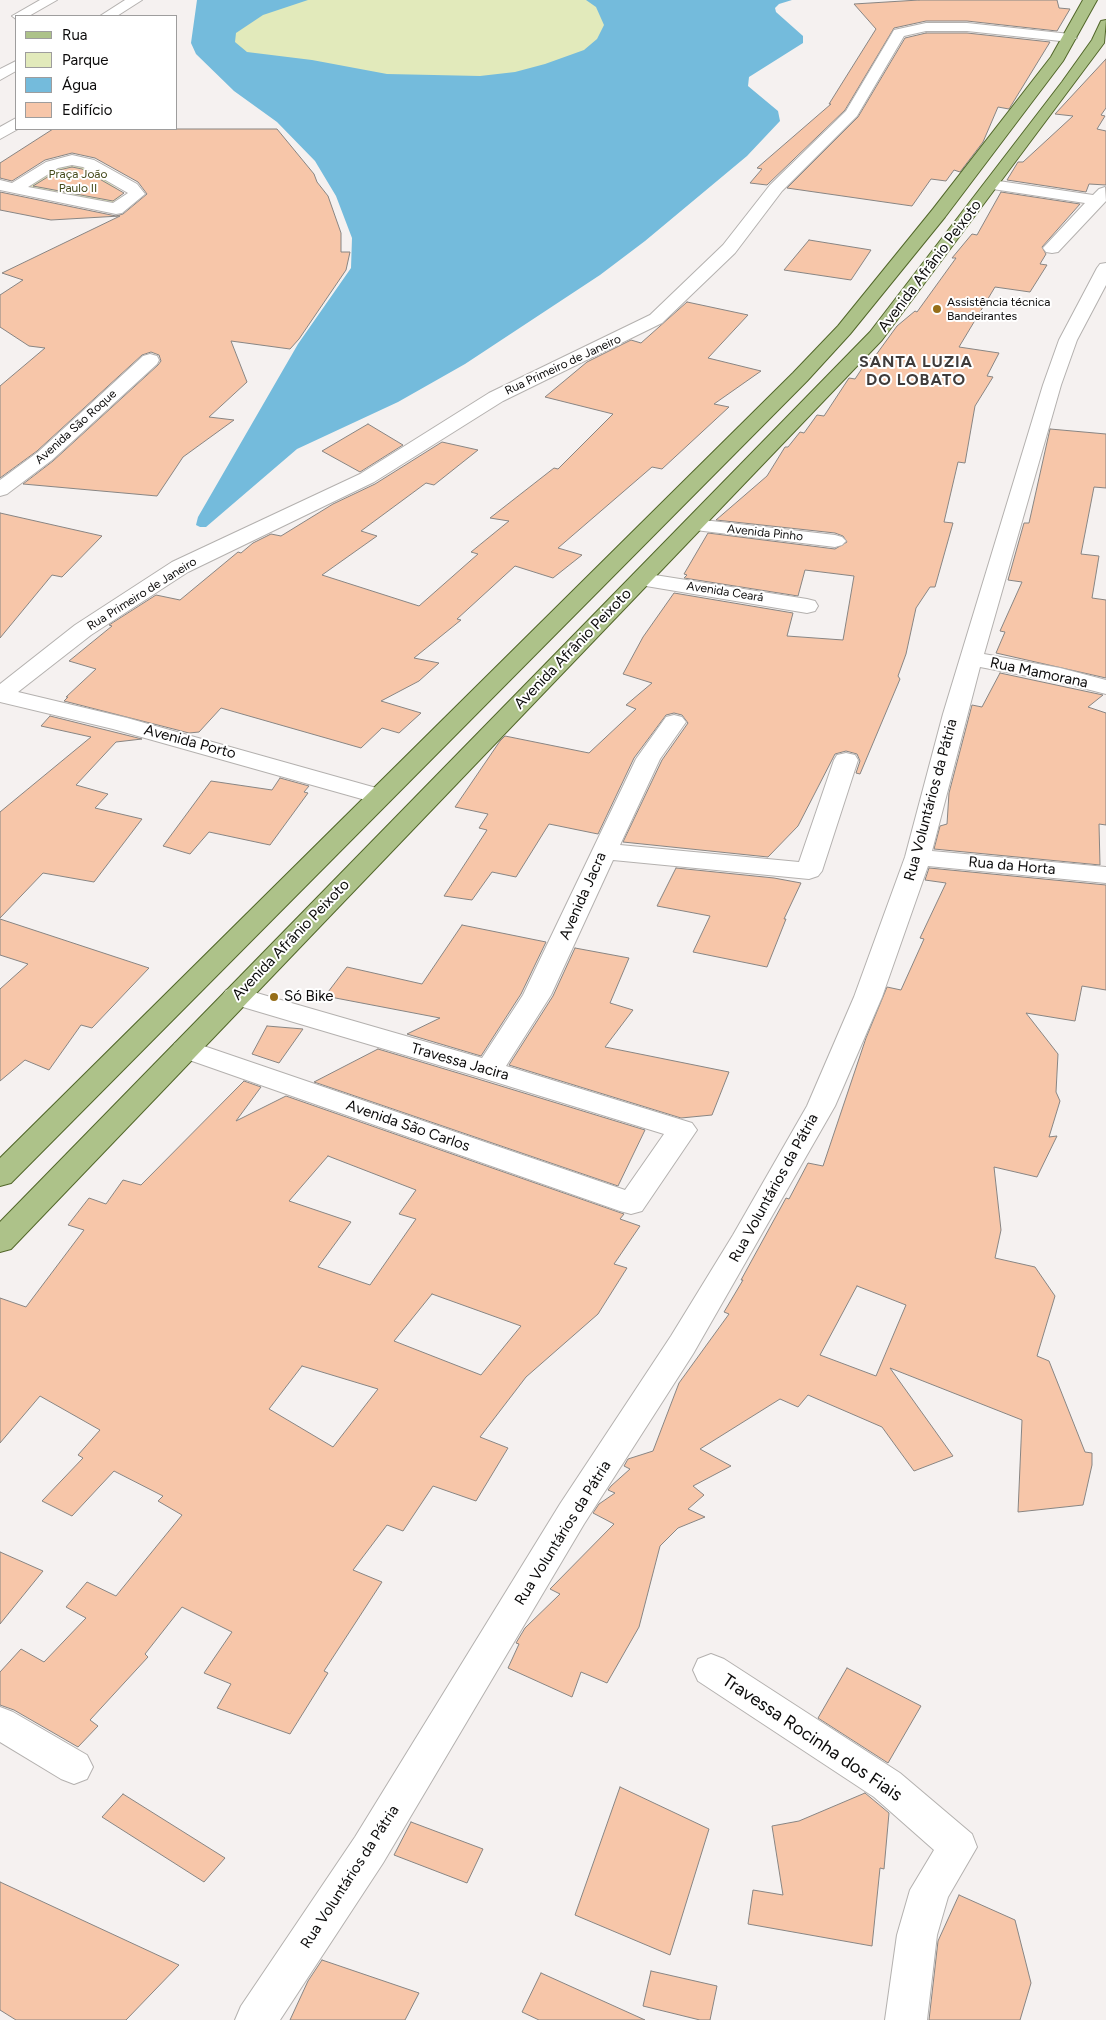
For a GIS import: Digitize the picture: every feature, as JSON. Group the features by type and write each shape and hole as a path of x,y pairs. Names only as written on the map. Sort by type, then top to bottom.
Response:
{"main road":[{"name":"Avenida Afrânio Peixoto","path":"0,1176 378,796 800,377 844,330 939,213 1058,58 1090,0"},
{"name":"Avenida Afrânio Peixoto","path":"0,1241 876,336 992,186 1084,62 1099,40 1106,24"}],"street":[{"path":"22,15 50,0"},
{"path":"110,15 135,0"},
{"name":"Rua Primeiro de Janeiro","path":"0,695 83,630 180,567 367,478 496,397 656,318 679,299 729,249 776,188 852,113 899,33 926,27 967,27 1070,38"},
{"path":"0,76 15,66"},
{"path":"0,134 15,124"},
{"path":"80,161 136,191 135,197 116,209 7,187 57,163 80,161"},
{"path":"992,186 1101,195"},
{"path":"1052,248 1101,195"},
{"name":"Rua Voluntários da Pátria","path":"256,2020 369,1850 572,1514 682,1345 744,1242 821,1106 868,997 918,857 955,714 973,659 1052,385 1068,340 1106,268"},
{"name":"Avenida São Roque","path":"0,490 45,456 150,360"},
{"name":"Avenida Pinho","path":"694,525 835,540"},
{"name":"Avenida Ceará","path":"642,579 807,606"},
{"name":"Rua Mamorana","path":"973,659 1060,675 1106,688"},
{"name":"Avenida Porto","path":"0,695 119,723 378,796"},
{"name":"Avenida Jacra","path":"489,1070 537,995 603,851 648,759 674,722"},
{"path":"603,851 809,871 846,760"},
{"name":"Rua da Horta","path":"918,857 1106,875"},
{"name":"Travessa Jacira","path":"236,996 489,1070 682,1130"},
{"name":"Avenida São Carlos","path":"185,1049 631,1203 682,1130"},
{"name":"Travessa Rocinha dos Fiais","path":"711,1670 887,1786 958,1847 930,1890 916,1935 906,2020"},
{"path":"0,1723 74,1767"}],"green space":[{"path":"204,0 627,0 586,82 242,90"},
{"name":"Praça João Paulo II","path":"71,164 87,167 122,192 121,196 113,202 104,203 28,187 58,168"}],"water":[{"path":"197,0 308,0 263,15 236,33 235,42 247,52 312,60 387,74 480,76 515,72 584,50 597,39 604,25 596,7 586,0 792,0 779,4 775,8 776,12 803,36 803,43 749,77 748,86 778,111 780,121 747,156 645,241 600,275 465,364 398,402 297,449 206,527 200,527 196,525 198,517 298,344 351,268 352,238 336,196 315,161 277,122 234,91 196,54 191,43"}],"building":[{"path":"919,0 1057,0 1059,8 1070,9 1057,31 967,21 926,21 894,28 845,110 767,185 750,183 762,169 757,168 831,104 829,104 876,29 854,4"},
{"path":"926,33 967,33 1050,42 1009,109 998,107 983,142 960,172 954,170 946,181 931,179 912,206 787,188 858,117 905,38"},
{"path":"1106,59 1106,108 1101,115 1105,116 1097,129 1106,131 1106,185 1089,184 1086,192 1007,180 1018,162 1023,162 1073,116 1055,114"},
{"path":"277,129 314,174 317,182 328,196 341,233 341,252 350,252 346,270 299,339 290,349 231,341 247,382 209,417 234,420 183,457 157,496 23,484 53,461 158,365 161,361 159,355 151,352 142,355 37,451 0,478 0,386 45,348 29,346 0,327 0,295 23,280 2,273 120,216 51,220 0,210 0,192 116,216 123,214 147,194 138,182 95,158 72,153 45,160 12,181 0,178 0,163 51,130"},
{"name":"Praça João Paulo II","path":"72,167 82,169 124,193 113,201 33,186 59,170"},
{"path":"1001,192 1080,204 1042,247 1046,254 1040,264 1047,265 1030,292 995,287 959,347 999,353 987,376 993,377 975,406 965,463 958,462 944,522 953,523 935,587 930,587 916,608 906,654 898,676 900,679 860,774 856,773 860,761 857,754 846,751 835,754 798,826 768,857 623,842 662,760 688,723 682,715 674,713 666,715 634,758 598,834 549,824 516,877 492,872 472,900 444,896 487,830 479,828 488,814 455,807 500,741 505,736 589,753 636,709 626,705 652,683 623,674 643,637 674,593 793,613 787,636 843,640 854,576 805,570 798,596 684,578 687,575 684,574 708,533 835,549 847,542 843,536 835,533 716,520 767,476 785,447 788,447 800,432 804,433 817,415 824,416 849,378 855,379 869,358 873,359 897,326 915,311 917,312 956,258 952,258 972,234 977,235"},
{"path":"809,240 871,250 851,280 784,270"},
{"path":"687,302 748,315 708,358 761,371 714,404 729,407 662,469 652,467 558,548 582,555 553,578 515,566 457,619 461,620 414,658 439,663 419,681 381,701 421,713 399,733 382,728 361,748 221,708 199,732 189,733 64,701 96,669 69,661 112,626 109,625 156,595 180,600 238,552 241,553 253,543 271,534 281,536 333,504 375,484 442,442 478,450 434,485 426,483 361,531 377,536 322,575 419,606 478,554 471,552 509,521 490,518 554,468 558,469 613,414 545,397 587,362 631,340 641,343"},
{"path":"368,424 403,445 360,472 322,451"},
{"path":"1050,429 1106,434 1106,488 1094,487 1081,554 1099,556 1092,598 1106,600 1106,678 996,653 1005,632 1000,631 1022,582 1008,580 1024,523 1029,523"},
{"path":"0,513 102,536 62,577 52,575 0,638"},
{"path":"1000,673 1103,695 1088,707 1106,713 1106,825 1099,824 1100,865 934,849 940,826 947,824 949,793 972,705 982,707"},
{"path":"50,716 142,739 116,742 76,785 108,794 95,808 142,819 94,882 43,873 0,918 0,812 91,737 41,726"},
{"path":"280,778 309,786 304,792 308,793 270,845 209,832 190,854 163,846 211,781 272,790"},
{"path":"676,868 774,878 801,883 784,919 786,919 767,967 693,952 710,916 657,906"},
{"path":"929,868 1106,885 1106,990 1082,986 1075,1021 1026,1013 1058,1054 1056,1092 1060,1101 1049,1137 1057,1136 1037,1177 994,1167 1001,1230 995,1258 1035,1267 1055,1296 1037,1356 1049,1361 1085,1452 1092,1453 1092,1465 1083,1505 1018,1512 1022,1420 890,1368 953,1456 914,1471 882,1427 808,1395 798,1407 780,1399 700,1449 731,1466 693,1486 704,1495 688,1509 705,1517 678,1528 660,1546 639,1627 607,1683 581,1672 572,1697 508,1668 519,1644 516,1643 525,1628 560,1594 550,1589 614,1524 593,1513 599,1504 615,1493 608,1490 630,1469 624,1466 628,1459 653,1451 679,1383 729,1314 724,1312 786,1198 789,1199 808,1163 823,1166 866,1038 887,987 901,990 924,939 920,938 946,883 925,880","holes":["857,1286 906,1305 876,1376 820,1355"]},
{"path":"0,919 149,968 92,1028 81,1025 49,1070 25,1060 0,1081 0,989 28,964 0,955"},
{"path":"462,925 546,942 521,994 481,1056 407,1034 440,1018 325,996 347,967 422,984"},
{"path":"575,948 629,958 610,1003 633,1010 605,1047 729,1072 712,1115 681,1118 509,1065 553,996"},
{"path":"267,1026 303,1029 279,1063 252,1054"},
{"path":"378,1049 645,1130 618,1186 314,1082"},
{"path":"244,1081 261,1087 236,1121 286,1096 624,1214 620,1219 640,1226 614,1264 627,1268 598,1314 526,1377 480,1437 508,1448 476,1501 433,1486 403,1531 387,1525 353,1570 382,1582 324,1671 328,1673 290,1734 217,1708 231,1684 204,1673 232,1632 182,1607 145,1654 148,1657 90,1720 98,1726 78,1747 14,1710 0,1705 0,1672 21,1649 44,1662 86,1618 66,1607 87,1582 116,1596 182,1515 158,1501 163,1496 114,1471 72,1516 42,1501 83,1458 78,1455 100,1430 40,1396 0,1443 0,1298 26,1307 84,1230 68,1225 89,1198 106,1204 123,1180 141,1185","holes":["328,1156 416,1190 399,1214 416,1219 370,1285 318,1267 351,1222 289,1201","432,1294 521,1326 481,1375 394,1341","302,1366 378,1389 333,1447 269,1409"]},
{"path":"0,1552 43,1571 0,1624"},
{"path":"847,1668 921,1706 888,1763 818,1718"},
{"path":"620,1787 709,1829 670,1955 575,1915"},
{"path":"865,1793 889,1813 884,1869 880,1868 872,1946 748,1924 753,1890 783,1895 772,1826 799,1821"},
{"path":"123,1794 225,1858 204,1882 102,1817"},
{"path":"411,1822 483,1849 467,1883 394,1855"},
{"path":"0,1882 179,1965 126,2020 16,2020 0,2010"},
{"path":"959,1895 1015,1920 1031,1983 1020,2020 929,2020 938,1941"},
{"path":"322,1960 419,1993 405,2020 290,2020 308,1981"},
{"path":"651,1971 717,1986 710,2020 700,2020 643,2006"},
{"path":"541,1973 645,2020 539,2020 522,2012"}],"place":[{"name":"Assistência técnica Bandeirantes","path":"937,309"},
{"name":"Só Bike","path":"274,997"}],"district":[{"name":"SANTA LUZIA DO LOBATO","path":"916,371"}]}
